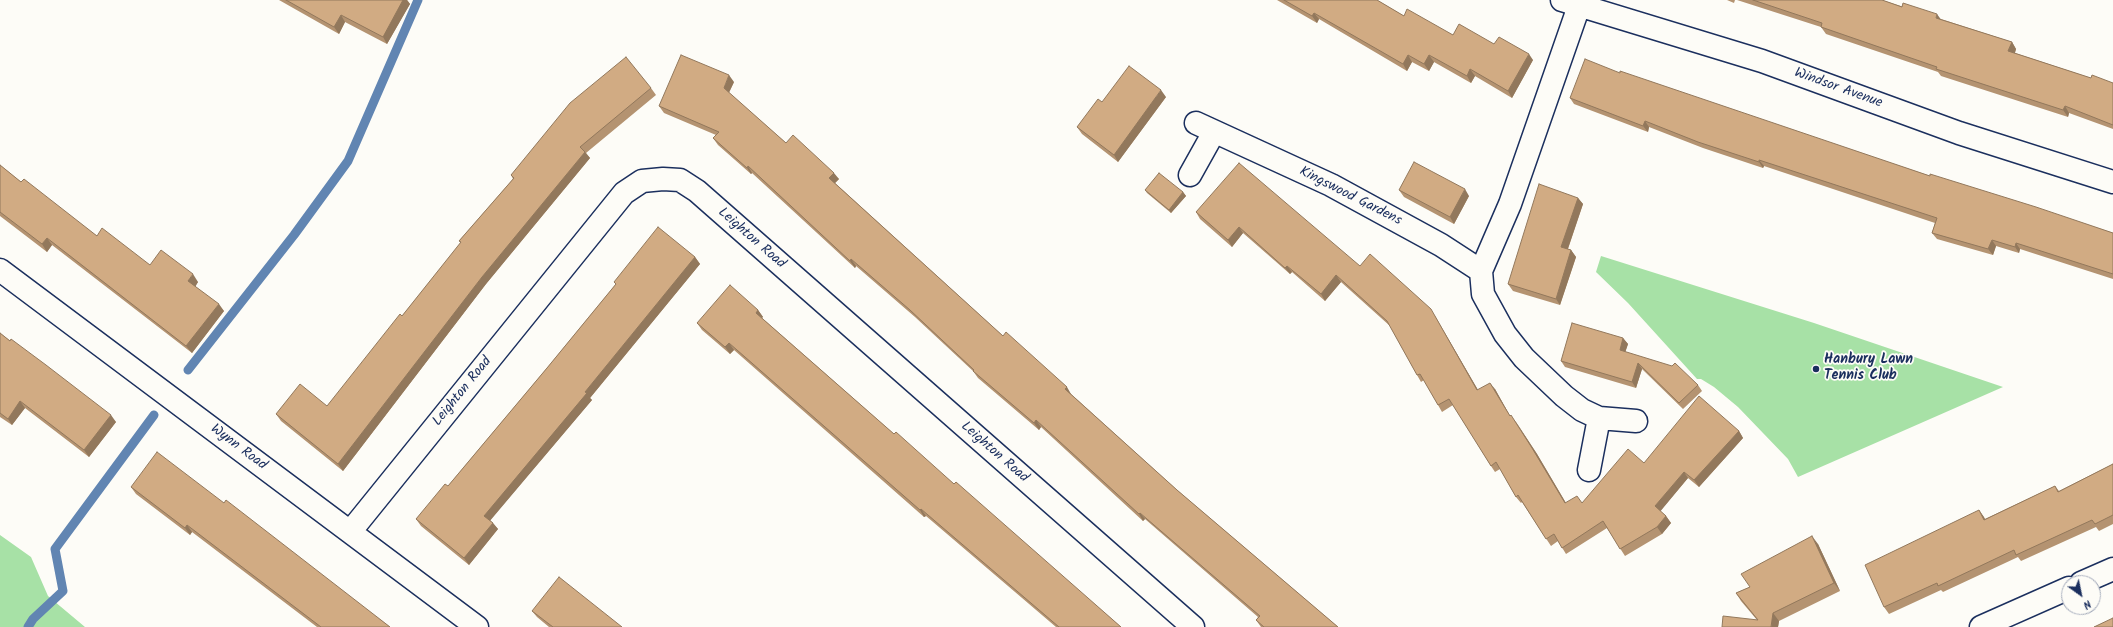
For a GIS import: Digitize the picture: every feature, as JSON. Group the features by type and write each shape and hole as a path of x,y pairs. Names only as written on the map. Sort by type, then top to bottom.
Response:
{"street":[{"name":"Windsor Avenue","path":"1570,3 1762,61 1959,133 2113,182"},
{"path":"1570,3 1510,204 1481,270 1483,294 1505,334 1524,358 1564,396 1582,410 1599,418 1636,421"},
{"name":"Kingswood Gardens","path":"1190,175 1205,128 1331,185 1441,245 1481,270"},
{"name":"Leighton Road","path":"350,532 624,193 642,182 663,178 680,180 696,191 1193,627"},
{"name":"Wynn Road","path":"0,270 477,627"},
{"path":"1589,470 1599,418"},
{"path":"2099,575 2113,569"},
{"path":"1981,627 2061,592"}],"green space":[{"name":"Hanbury Lawn Tennis Club","path":"1601,256 1814,323 2003,387 1798,477 1788,459 1738,407 1714,387 1701,379 1697,379 1628,303 1596,272"},
{"path":"0,535 31,557 48,596 85,627 0,627"}],"building":[{"path":"286,0 403,0 383,37 341,15 334,27"},
{"path":"1284,0 1377,0 1404,16 1407,9 1453,35 1459,24 1494,44 1499,37 1529,54 1508,91 1470,69 1467,76 1429,55 1424,64 1408,55 1403,64 1314,13 1312,16"},
{"path":"1753,0 1882,0 1902,7 1903,3 1937,14 1936,18 2012,42 2008,51 2091,78 2092,75 2113,83 2113,125 2065,106 2063,110 1936,69 1937,67 1821,27 1822,23"},
{"path":"681,55 729,75 724,88 786,143 793,135 834,173 829,178 1003,336 1006,332 1067,387 1065,389 1177,490 1338,627 1264,627 1256,620 1260,616 1140,513 1139,514 1036,420 1034,423 973,371 974,370 910,310 851,259 850,261 748,166 747,168 713,138 719,132 659,106"},
{"path":"626,57 651,88 580,147 585,152 482,277 338,464 276,414 300,384 327,406 400,314 402,316 461,242 459,241 514,178 511,175 570,103"},
{"path":"1585,59 1620,73 1620,71 1930,176 1930,174 2113,233 2113,274 2016,243 2015,247 1992,240 1988,249 1932,233 1937,218 1759,160 1759,162 1698,142 1645,121 1643,126 1570,98"},
{"path":"1129,66 1161,90 1114,155 1077,127 1098,99 1102,102"},
{"path":"1414,162 1465,189 1450,217 1399,190"},
{"path":"1239,163 1360,266 1370,254 1431,309 1477,390 1490,383 1565,503 1577,496 1582,503 1628,449 1644,463 1699,396 1739,431 1694,480 1684,472 1655,506 1666,516 1657,527 1620,549 1603,521 1562,548 1554,534 1546,539 1518,495 1516,497 1496,462 1491,466 1449,399 1438,405 1420,374 1417,375 1387,321 1336,275 1321,294 1287,266 1285,268 1239,227 1228,240 1196,212"},
{"path":"0,165 21,182 24,179 97,236 102,228 150,265 161,250 193,274 188,281 219,304 186,346 47,238 42,244 0,212"},
{"path":"1159,173 1183,192 1169,210 1145,190"},
{"path":"1539,184 1578,198 1561,247 1571,250 1556,299 1508,284"},
{"path":"658,227 695,257 585,392 587,393 484,516 493,523 464,558 416,519 445,484 448,486 547,368 616,284 614,282"},
{"path":"730,285 758,310 756,313 894,434 896,432 954,484 956,482 1121,627 1059,627 921,509 920,510 729,343 725,347 697,323"},
{"path":"1572,323 1623,338 1620,350 1672,366 1675,363 1698,385 1679,403 1638,363 1632,382 1561,361"},
{"path":"0,333 10,341 11,339 111,415 84,450 20,401 8,419 0,413"},
{"path":"157,452 224,503 226,500 390,627 321,627 187,525 185,528 131,487"},
{"path":"2113,464 2113,515 2095,524 2092,520 2016,555 2014,550 1938,586 1937,583 1884,607 1865,565 1979,510 1984,520 2055,486 2058,492"},
{"path":"1812,536 1834,583 1773,613 1771,627 1722,627 1723,616 1758,620 1736,593 1750,587 1741,574"},
{"path":"559,577 622,627 553,627 532,611"},
{"path":"2113,618 2113,627 2094,627"}],"waterway":[{"path":"188,370 294,235 348,161 418,0"},
{"path":"28,627 33,619 63,591 55,549 154,415"}],"place":[{"name":"Hanbury Lawn Tennis Club","path":"1816,369"}]}
